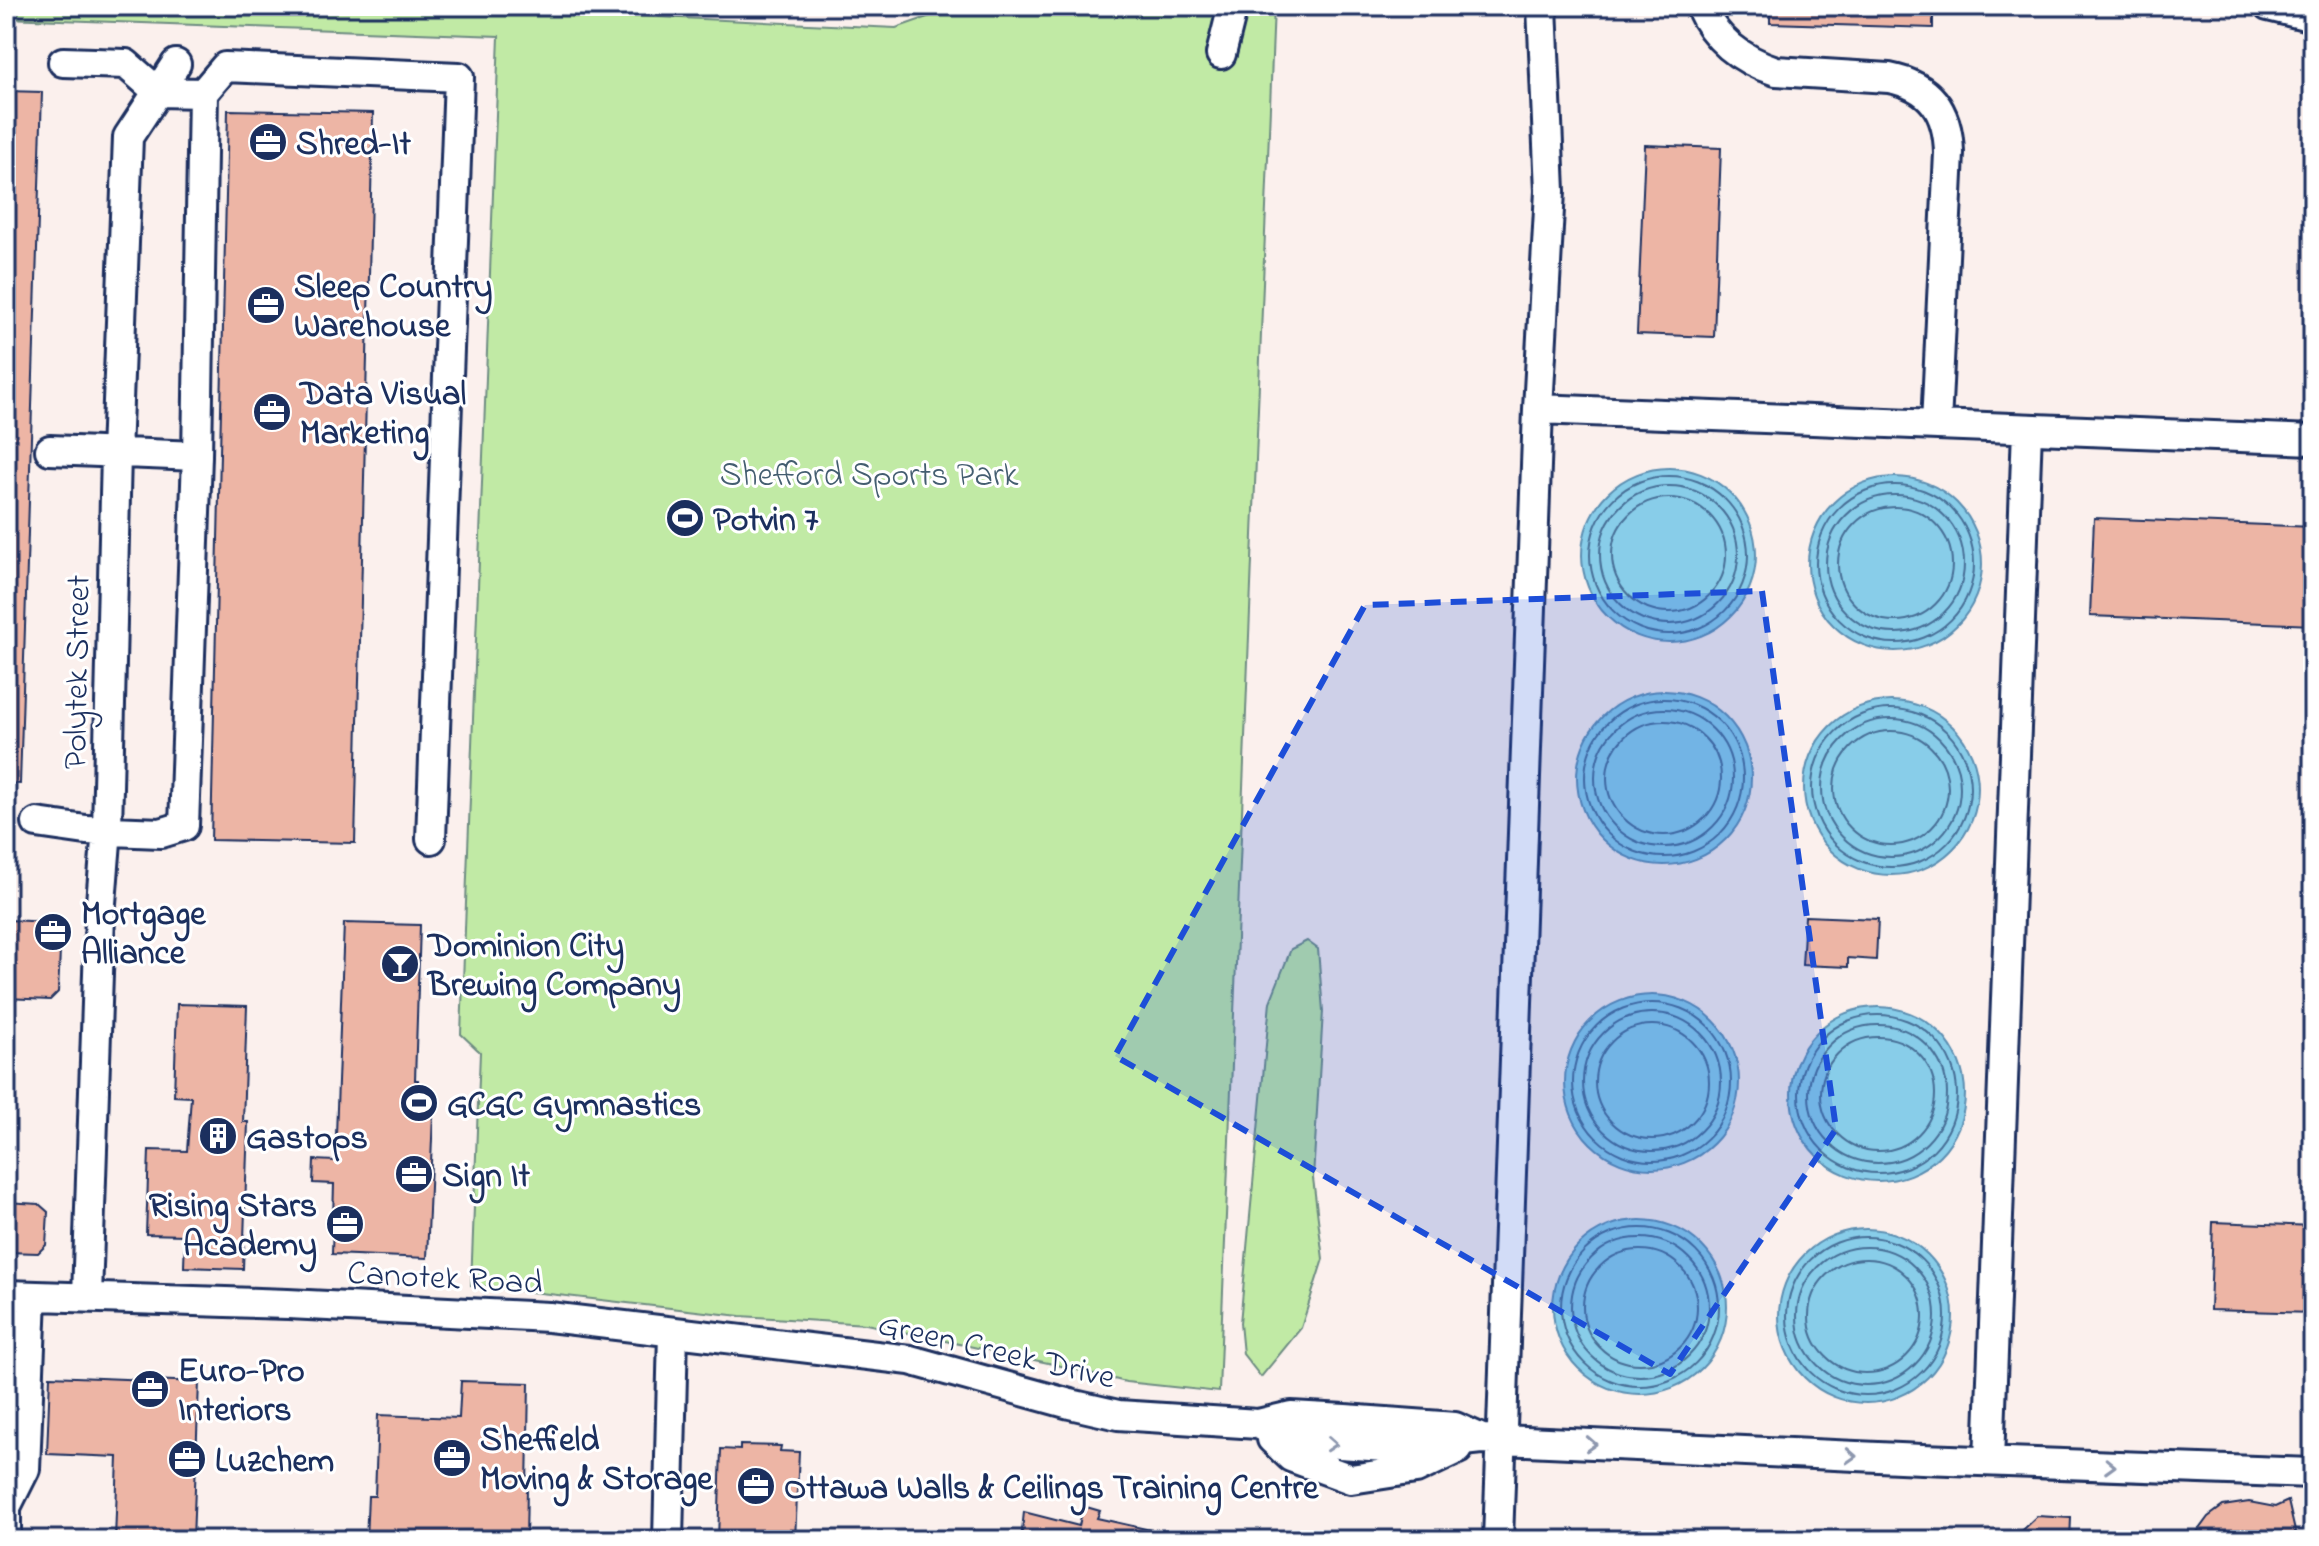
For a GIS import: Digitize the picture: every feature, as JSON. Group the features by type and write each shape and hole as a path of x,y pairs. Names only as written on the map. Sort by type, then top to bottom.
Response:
{"street":[{"path":"1221,54 1233,6"},
{"path":"1498,1540 1491,1439 1550,191 1542,6"},
{"path":"1700,6 1722,41 1740,56 1763,67 1776,71 1889,78 1920,88 1934,101 1949,136 1936,425"},
{"path":"2268,6 2313,17"},
{"path":"63,62 126,64 158,92 203,93"},
{"name":"Polytek Street","path":"87,1296 100,915 107,829 128,137 176,64"},
{"path":"37,823 86,830 161,833 184,826 197,456 203,93 225,67 459,77 431,839"},
{"path":"1538,409 2313,440"},
{"path":"1989,1461 2027,429"},
{"path":"50,450 197,456"},
{"path":"6,1540 6,1507 25,1469 19,1296"},
{"name":"Canotek Road","path":"19,1296 87,1296 549,1317 673,1332"},
{"path":"668,1540 673,1332"},
{"name":"Green Creek Drive","path":"673,1332 910,1360 1118,1415 1258,1424 1293,1441 1401,1448 1491,1439"},
{"path":"1491,1439 2313,1473"}],"highlighted area":[{"path":"1762,591 1836,1129 1670,1374 1115,1056 1365,605"}],"green space":[{"name":"Shefford Sports Park","path":"6,6 505,6 505,10 896,28 959,6 1274,6 1219,1392 1126,1382 866,1324 740,1316 471,1285 480,1052 461,1034 499,36 6,18"},
{"path":"1307,941 1318,949 1323,1011 1313,1178 1323,1259 1301,1328 1261,1377 1243,1354 1240,1323 1270,1002 1291,949"}],"water":[{"path":"1669,468 1702,474 1731,493 1750,522 1756,555 1750,588 1731,617 1702,636 1669,642 1636,636 1607,617 1588,588 1582,555 1588,522 1607,493 1636,474"},
{"path":"1895,477 1928,483 1957,502 1976,531 1982,564 1976,597 1957,626 1928,645 1895,651 1862,645 1833,626 1814,597 1808,564 1814,531 1833,502 1862,483"},
{"path":"1664,691 1697,697 1726,716 1745,745 1751,778 1745,811 1726,840 1697,859 1664,865 1631,859 1602,840 1583,811 1577,778 1583,745 1602,716 1631,697"},
{"path":"1891,701 1924,707 1953,726 1972,755 1978,788 1972,821 1953,850 1924,869 1891,875 1858,869 1829,850 1810,821 1804,788 1810,755 1829,726 1858,707"},
{"path":"1652,995 1685,1001 1714,1020 1733,1049 1739,1082 1733,1115 1714,1144 1685,1163 1652,1169 1619,1163 1590,1144 1571,1115 1565,1082 1571,1049 1590,1020 1619,1001"},
{"path":"1878,1007 1911,1013 1940,1032 1959,1061 1965,1094 1959,1127 1940,1156 1911,1175 1878,1181 1845,1175 1816,1156 1797,1127 1791,1094 1797,1061 1816,1032 1845,1013"},
{"path":"1640,1220 1673,1226 1702,1245 1721,1274 1727,1307 1721,1340 1702,1369 1673,1388 1640,1394 1607,1388 1578,1369 1559,1340 1553,1307 1559,1274 1578,1245 1607,1226"},
{"path":"1866,1229 1899,1235 1928,1254 1947,1283 1953,1316 1947,1349 1928,1378 1899,1397 1866,1403 1833,1397 1804,1378 1785,1349 1779,1316 1785,1283 1804,1254 1833,1235"}],"building":[{"path":"1778,6 1933,6 1933,28 1770,23 1770,11"},
{"path":"6,91 42,92 20,784 6,783"},
{"path":"228,110 373,113 355,843 211,840"},
{"path":"1645,145 1721,148 1714,337 1637,334"},
{"path":"2094,518 2313,527 2313,625 2090,616"},
{"path":"1805,916 1878,919 1876,960 1848,958 1848,967 1802,965"},
{"path":"6,920 52,922 61,931 58,992 50,1000 6,998"},
{"path":"344,923 420,925 415,1080 418,1080 418,1090 434,1091 427,1258 332,1254 334,1184 313,1183 314,1160 335,1161"},
{"name":"Gastops","path":"177,1004 247,1006 243,1122 248,1122 243,1269 184,1267 185,1235 146,1234 149,1150 187,1151 191,1097 174,1096"},
{"path":"6,1202 39,1204 48,1212 46,1245 38,1253 6,1252"},
{"path":"2213,1222 2313,1226 2313,1313 2210,1310"},
{"path":"50,1376 199,1382 193,1540 115,1540 118,1457 47,1454"},
{"name":"Sheffield Moving & Storage","path":"461,1381 529,1383 526,1540 366,1540 368,1496 375,1496 378,1415 459,1418"},
{"path":"740,1445 781,1446 780,1451 799,1452 795,1540 718,1540 721,1449 740,1450"},
{"path":"2288,1501 2297,1540 2191,1540 2208,1517 2223,1506 2249,1502 2275,1507"},
{"path":"1083,1506 1100,1511 1097,1518 1164,1533 1163,1540 1021,1540 1024,1512 1079,1526"},
{"path":"2037,1516 2071,1518 2070,1540 2011,1540"}],"place":[{"name":"Shred-It","path":"268,142"},
{"name":"Sleep Country Warehouse","path":"266,305"},
{"name":"Data Visual Marketing","path":"272,412"},
{"name":"Potvin 7","path":"685,518"},
{"name":"Mortgage Alliance","path":"53,932"},
{"name":"Dominion City Brewing Company","path":"400,964"},
{"name":"GCGC Gymnastics","path":"419,1103"},
{"name":"Gastops","path":"218,1136"},
{"name":"Sign It","path":"414,1174"},
{"name":"Rising Stars Academy","path":"345,1224"},
{"name":"Euro-Pro Interiors","path":"150,1389"},
{"name":"Sheffield Moving & Storage","path":"452,1458"},
{"name":"Luzchem","path":"187,1459"},
{"name":"Ottawa Walls & Ceilings Training Centre","path":"756,1486"}]}
